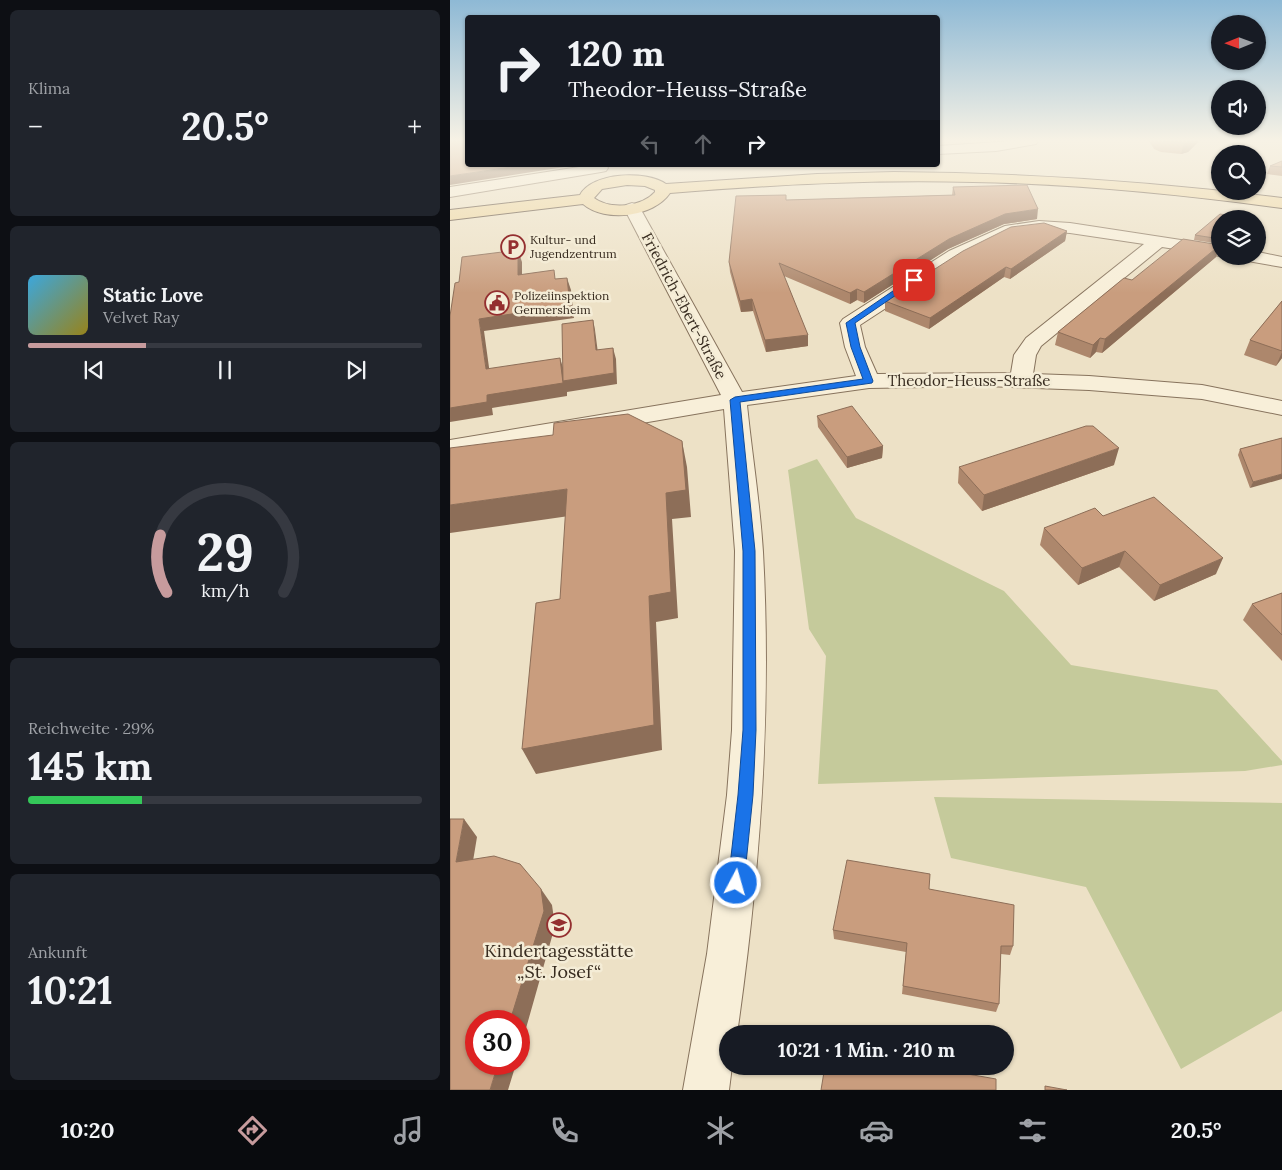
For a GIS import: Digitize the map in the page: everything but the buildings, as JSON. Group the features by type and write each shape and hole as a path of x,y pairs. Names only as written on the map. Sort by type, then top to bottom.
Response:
{"main road":[{"path":"586,199 589,192"},
{"path":"450,215 586,199 597,207 607,209 632,208 643,206 659,198 662,192"},
{"path":"1182,192 1282,203"}],"street":[{"name":"Friedrich-Ebert-Straße","path":"632,208 735,400 749,551 750,730 745,795 728,954 706,1090"},
{"path":"868,381 855,347 850,323 914,280 1005,231 1039,226 1070,228 1211,250"},
{"path":"1021,380 1026,355 1032,342 1159,241"},
{"path":"1266,259 1282,262"},
{"name":"Theodor-Heuss-Straße","path":"450,448 735,400 868,381 1021,380 1089,383 1202,392 1282,408"}],"green space":[{"path":"817,459 856,518 1004,591 1071,665 1217,690 1282,761 1282,765 1245,771 818,784 826,656 809,629 788,470"},
{"path":"934,797 1282,803 1282,1011 1181,1069 1086,887 951,858"}],"place":[{"name":"Kultur- und Jugendzentrum","path":"513,247"},
{"name":"Polizeiinspektion Germersheim","path":"497,303"},
{"name":"Kindertagesstätte „St. Josef“","path":"559,925"}],"route":[{"path":"736,883 750,730 749,551 735,400 868,381 855,347 850,323 914,280"}]}
